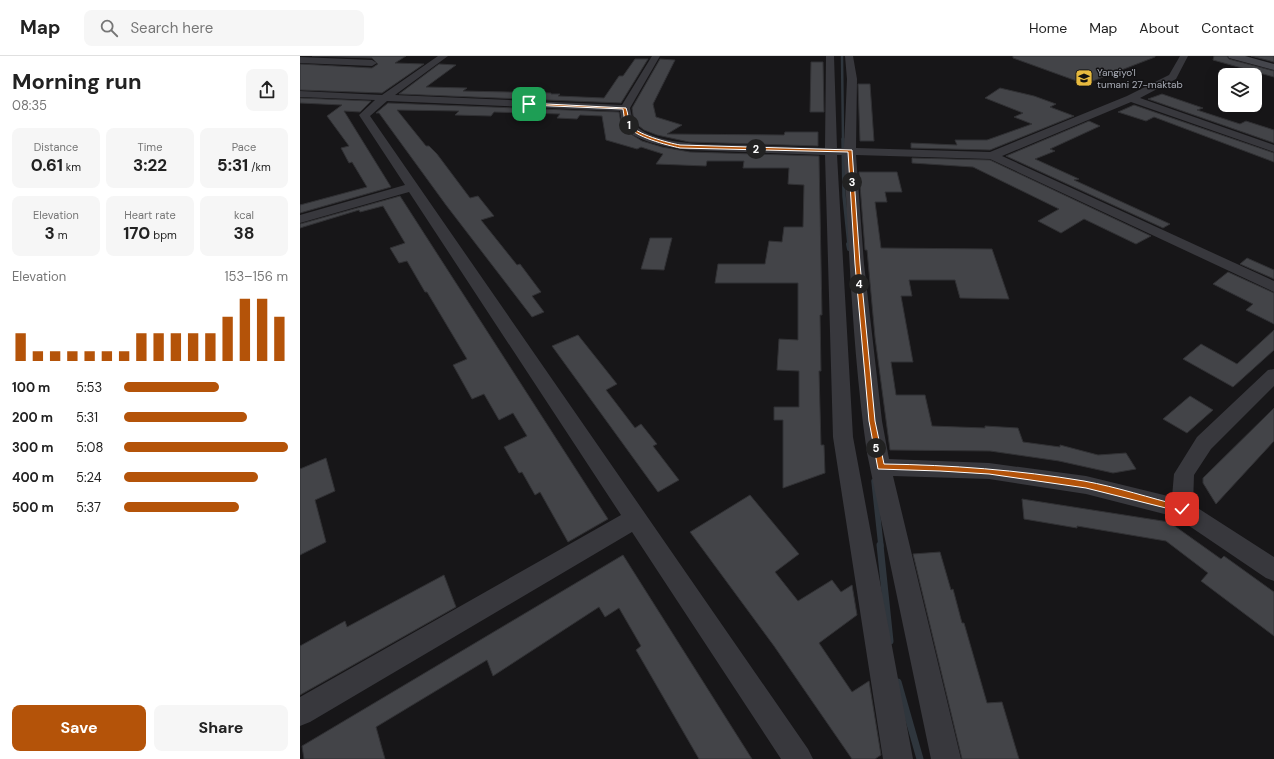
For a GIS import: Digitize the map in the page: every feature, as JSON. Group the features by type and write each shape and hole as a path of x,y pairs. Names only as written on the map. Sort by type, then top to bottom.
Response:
{"main road":[{"path":"1233,56 1274,67"}],"street":[{"path":"444,56 384,98 364,115 798,759"},
{"path":"656,56 625,108 628,124 632,129 668,144 690,147 992,156 1274,287"},
{"path":"830,56 841,151 857,264 872,421 946,759"},
{"path":"849,56 852,79 841,151 843,437 898,759"},
{"path":"992,156 1131,98 1173,78 1184,56"},
{"path":"300,60 372,63"},
{"path":"300,94 625,108"},
{"path":"1131,98 1274,149"},
{"path":"300,219 412,187"},
{"path":"1182,509 1184,474 1204,443 1274,375"},
{"path":"881,467 940,468 996,472 1086,485 1182,509 1274,570"},
{"path":"300,712 636,518"}],"building":[{"path":"312,56 406,56 395,63 424,64 382,93 300,90 300,64 372,68 378,64 372,58"},
{"path":"1013,56 1155,57 1085,84 1013,58"},
{"path":"1214,56 1227,56 1229,59 1274,71 1274,77 1262,74 1262,68 1242,68 1213,60"},
{"path":"1251,56 1274,56 1274,62"},
{"path":"635,59 648,59 621,103 399,94 439,64 456,65 426,87 467,88 463,91 551,93 560,94 558,96 604,98 619,76 623,76"},
{"path":"660,59 675,60 653,104 656,117 682,125 667,134 784,135 785,132 818,132 818,146 689,142 657,135 644,130 634,122 632,108"},
{"path":"811,62 823,62 824,112 810,112"},
{"path":"858,84 870,84 874,141 860,141"},
{"path":"1000,88 1034,96 1056,104 1050,107 1074,116 990,150 911,148 911,143 957,145 955,140 987,140 1032,124 1014,117 1023,113 985,98"},
{"path":"1162,94 1203,108 1197,110 1240,124 1246,121 1274,130 1274,143 1148,99"},
{"path":"300,98 371,101 360,112 344,111 391,187 300,213 300,205 367,187 352,162 349,163 341,148 349,146 327,116 342,105 300,103"},
{"path":"388,103 619,112 621,123 626,131 642,141 662,147 690,152 819,156 822,315 820,315 821,371 819,371 821,445 824,445 825,473 783,488 783,420 774,420 774,407 799,407 799,371 777,370 779,339 798,340 798,283 715,283 718,264 765,264 769,241 782,242 784,227 803,227 804,185 788,184 789,168 743,168 744,161 707,161 706,166 656,164 663,154 641,147 637,149 606,140 602,116 580,115 577,119 557,118 560,114 494,112 491,116 455,115 459,111 397,110 426,146 429,146 437,154 470,198 478,196 494,216 481,220 517,265 520,264 541,292 532,296 544,312 532,317 446,205 379,113 376,113"},
{"path":"1134,105 1274,153 1274,162 1154,117 1146,121 1118,112"},
{"path":"1089,121 1100,126 1050,149 1055,151 1035,159 1079,179 1074,180 1170,224 1163,228 1006,156"},
{"path":"912,158 990,160 1151,236 1136,244 1084,219 1061,233 1038,221 1059,209 973,167 912,163"},
{"path":"859,172 897,172 902,192 885,192 887,202 875,202 881,248 992,249 1009,299 960,298 955,280 909,280 912,296 901,296 913,362 891,362 896,395 925,395 932,426 985,428 985,426 1018,428 1023,442 1060,447 1060,445 1098,455 1126,453 1136,469 1113,473 1059,461 990,451 890,450 875,337 867,250 865,250"},
{"path":"400,196 608,519 568,542 540,492 535,495 522,472 519,473 504,447 527,436 513,413 499,420 484,394 472,399 453,365 467,359 407,261 399,263 390,248 405,243 383,206 360,212 359,210 300,228 300,224"},
{"path":"650,238 672,238 664,270 641,269"},
{"path":"1247,258 1274,270 1274,279 1240,264"},
{"path":"1228,272 1274,293 1274,324 1246,310 1253,304 1213,284"},
{"path":"1274,330 1274,350 1233,387 1183,359 1201,344 1237,364"},
{"path":"578,335 617,384 606,390 635,428 641,424 657,444 653,446 679,480 658,492 552,346"},
{"path":"1190,396 1213,410 1187,433 1163,419"},
{"path":"1274,408 1274,441 1216,504 1203,483 1203,478"},
{"path":"326,458 335,491 315,500 326,542 300,555 300,469"},
{"path":"750,495 799,554 775,572 798,601 832,580 841,592 852,585 857,615 819,643 852,692 869,681 881,755 875,759 852,759 774,646 690,532"},
{"path":"1022,499 1169,522 1221,559 1224,556 1274,592 1274,636 1201,581 1208,573 1166,541 1024,519"},
{"path":"940,552 951,590 953,589 962,623 964,623 987,703 1002,702 1019,759 962,759 913,554"},
{"path":"623,555 752,759 699,759 636,650 641,646 619,608 605,617 599,607 493,676 487,660 376,727 385,759 304,759 302,746"},
{"path":"444,575 456,607 300,695 300,646 345,621 347,627"}],"waterway":[{"path":"842,56 843,140"},
{"path":"843,139 844,196 849,245"},
{"path":"848,244 849,249"},
{"path":"874,481 881,546"},
{"path":"880,545 890,641"},
{"path":"898,682 920,759"}],"place":[{"name":"Yangiyo'l tumani 27-maktab","path":"1084,78"}],"route":[{"path":"529,104 625,108 628,124 632,129 648,137 668,144 680,146 850,151 857,264 872,421 877,453 881,467 989,471 1086,485 1182,509"}]}
